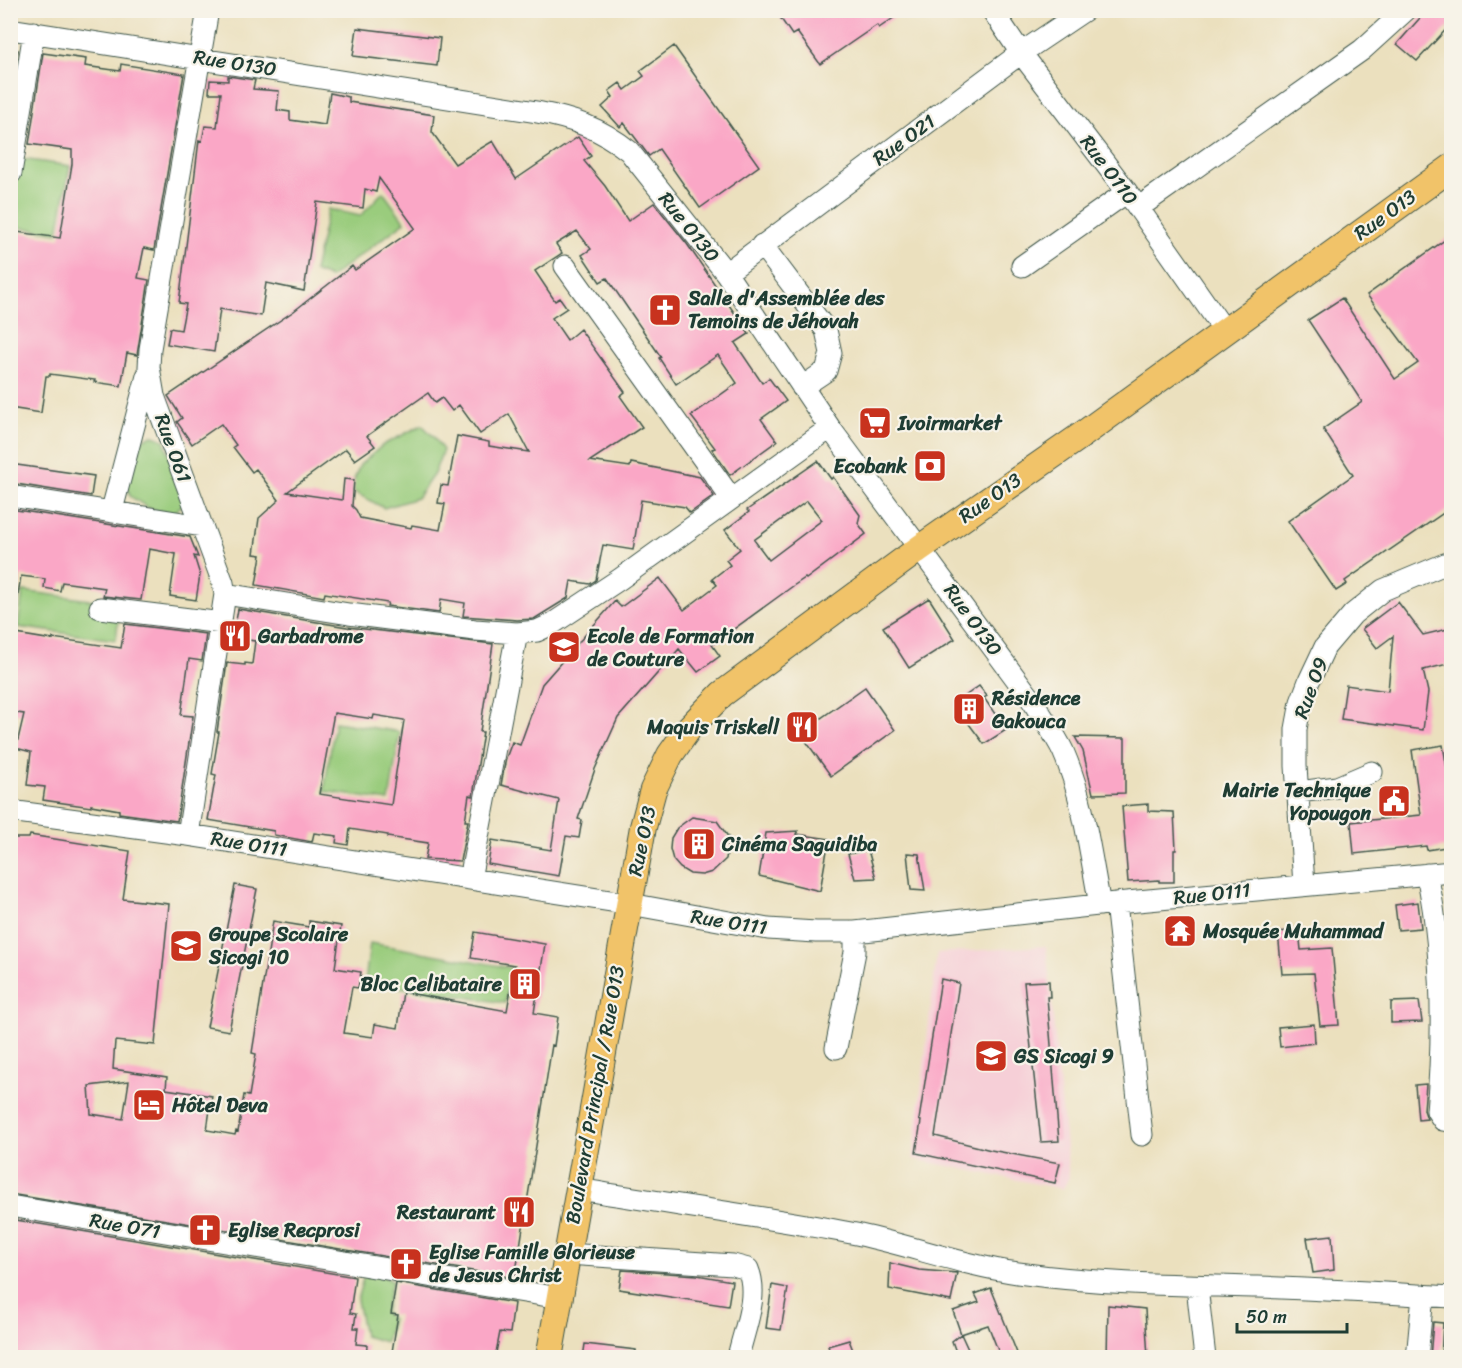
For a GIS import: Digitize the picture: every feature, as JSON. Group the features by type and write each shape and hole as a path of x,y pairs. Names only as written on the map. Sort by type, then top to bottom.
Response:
{"main road":[{"name":"Rue O13","path":"630,904 653,790 670,755 689,728 722,694 920,548 1082,435 1452,167"},
{"name":"Boulevard Principal / Rue O13","path":"549,1358 630,904"}],"street":[{"path":"199,58 208,10"},
{"name":"Rue O110","path":"992,10 1021,53 1133,200 1224,330"},
{"name":"Rue O21","path":"726,273 1021,53 1085,10"},
{"path":"1022,266 1133,200 1362,50 1406,10"},
{"name":"Rue O130","path":"10,28 559,116 609,135 629,152 726,273 830,428 1034,703 1061,748 1079,798 1108,904 1142,1136"},
{"path":"11,173 34,32"},
{"name":"Rue O61","path":"188,835 225,594 223,582 153,396 149,367 199,58"},
{"path":"762,245 826,330 831,353 826,371 802,387"},
{"path":"565,266 730,498"},
{"path":"112,510 149,367"},
{"path":"225,594 349,614 475,630 518,633 537,631 552,624 620,579 830,428"},
{"path":"10,496 112,510 202,526"},
{"name":"Rue O9","path":"1304,885 1296,729 1301,702 1309,681 1325,647 1353,614 1383,590 1452,561"},
{"path":"100,608 222,623"},
{"path":"470,879 518,633"},
{"path":"1299,792 1337,787 1372,772"},
{"name":"Rue O111","path":"10,811 188,835 630,904 768,928 816,932 855,932 1108,904 1452,872"},
{"path":"1427,874 1434,909 1442,1044 1437,1111 1443,1120 1452,1121"},
{"path":"836,1048 855,952 855,932"},
{"path":"578,1189 724,1211 851,1234 978,1267 1017,1273 1058,1278 1197,1286 1345,1290 1452,1297"},
{"name":"Rue O71","path":"10,1206 560,1298"},
{"path":"567,1254 733,1265 748,1269 752,1278 753,1291 739,1353"},
{"path":"1197,1286 1205,1358"},
{"path":"1417,1358 1423,1295"}],"shaded area":[{"name":"GS Sicogi 9","path":"1046,946 1069,1177 1063,1189 913,1159 937,953"}],"green space":[{"path":"15,158 70,166 58,233 11,226 11,186"},
{"path":"383,192 405,222 330,278 314,271 328,209 360,216"},
{"path":"422,425 443,450 434,474 417,498 384,508 350,490 360,465 383,445"},
{"path":"152,435 164,440 185,502 173,514 148,508 130,496 125,477 134,444"},
{"path":"23,591 97,601 119,614 116,640 18,627"},
{"path":"335,722 400,732 389,801 324,791"},
{"path":"370,943 512,968 505,1003 365,982"},
{"path":"379,1274 392,1281 385,1313 392,1319 386,1342 364,1336 357,1300 364,1275"}],"building":[{"path":"775,10 905,10 879,28 877,25 820,64 797,32 792,35"},
{"path":"1427,10 1452,10 1452,23 1417,61 1397,44"},
{"path":"357,28 440,38 437,66 353,56"},
{"path":"674,46 759,166 700,208 659,149 649,156 624,123 620,127 602,107 613,97 609,91 620,83 625,90 644,76 640,71"},
{"path":"10,48 18,50 10,97"},
{"path":"43,53 86,59 85,66 120,71 121,64 184,74 154,250 144,248 138,278 149,280 137,355 127,353 121,386 50,374 46,376 41,413 10,408 10,231 60,238 72,164 72,150 29,144"},
{"path":"228,76 255,80 253,89 279,91 277,110 290,112 290,120 325,125 330,93 349,97 349,102 434,115 432,132 455,164 493,141 516,179 578,137 591,156 584,161 605,186 628,221 654,203 687,244 749,334 735,343 762,383 769,378 786,401 761,419 777,441 730,475 712,449 715,448 691,416 737,383 718,355 676,384 659,358 661,357 607,278 600,282 582,255 591,249 577,231 556,244 562,253 535,271 555,301 560,298 567,308 552,318 567,340 580,329 625,392 620,396 642,427 590,461 630,467 631,463 700,477 714,496 690,513 685,507 641,500 633,550 603,545 596,580 590,584 571,581 568,598 534,619 463,616 465,603 441,599 439,613 387,606 388,603 325,593 324,597 256,585 261,555 254,554 259,518 279,500 256,469 252,472 233,447 236,445 221,424 192,444 177,422 182,418 168,396 294,311 352,266 355,270 415,228 379,178 376,192 365,189 363,208 317,202 304,291 266,283 261,316 220,309 214,352 167,344 170,328 181,330 186,304 179,303 199,140 202,141 205,126 217,127 221,93 209,93 210,80 228,81","holes":["428,393 435,403 442,398 452,411 459,405 480,434 509,414 529,452 489,446 489,442 457,436 448,486 441,485 438,503 445,504 440,530 412,525 411,528 360,518 352,506 354,480 344,479 342,500 287,492 346,449 355,460 375,446 367,436"]},
{"path":"1452,235 1452,507 1345,581 1347,584 1336,591 1288,521 1353,475 1323,429 1362,402 1308,320 1342,298 1395,379 1418,363 1367,295"},
{"path":"818,461 831,479 833,477 860,515 858,523 866,534 712,645 720,656 698,672 679,649 618,718 595,769 578,819 582,820 579,838 566,836 559,876 488,864 492,840 551,850 559,800 501,785 506,758 512,742 520,745 542,684 615,601 621,607 660,578 684,610 717,585 712,579 730,565 726,560 740,549 725,530 749,512 747,510","holes":["807,501 822,520 769,560 754,540"]},
{"path":"10,464 94,476 91,496 10,483"},
{"path":"10,509 190,537 198,557 194,556 200,575 196,600 170,596 176,554 149,549 141,600 103,596 105,588 62,582 60,591 44,588 45,579 21,576 17,601 10,601"},
{"path":"929,598 955,639 909,668 883,627"},
{"path":"1398,602 1423,635 1452,628 1452,644 1449,645 1452,663 1423,670 1428,692 1423,730 1341,719 1346,685 1388,691 1393,636 1377,648 1362,629"},
{"path":"238,609 347,627 493,644 480,732 483,732 473,796 469,795 465,821 468,821 460,861 425,859 428,843 387,837 388,835 350,829 348,845 336,843 337,836 314,833 312,842 274,835 274,831 208,820 216,775 212,774 227,663 252,664 255,641 233,638","holes":["334,713 373,719 374,715 404,720 391,805 319,794"]},
{"path":"125,624 206,634 202,661 189,659 181,715 193,716 177,821 119,813 119,810 91,805 91,807 43,800 45,787 27,785 31,752 16,748 24,714 10,712 10,633 121,648"},
{"name":"Résidence Gakouca","path":"979,686 987,696 984,698 1006,730 984,744 954,704"},
{"path":"865,687 895,730 831,776 800,733"},
{"path":"1075,737 1125,738 1125,793 1093,794 1083,751"},
{"path":"1443,745 1452,798 1452,846 1427,850 1426,846 1354,854 1351,822 1421,815 1412,750"},
{"path":"1148,804 1148,811 1174,812 1176,850 1174,850 1174,882 1159,882 1159,880 1128,882 1122,806"},
{"name":"Cinéma Saguidiba","path":"692,817 717,821 729,838 726,859 712,872 702,875 690,874 680,868 673,860 670,849 671,838 677,828"},
{"path":"798,831 796,834 829,839 820,891 759,876 766,833"},
{"path":"30,835 130,851 123,899 169,904 155,1045 115,1041 113,1069 167,1077 166,1089 212,1096 207,1130 235,1135 236,1131 238,1132 244,1095 249,1096 256,1054 252,1053 273,921 309,927 309,921 341,926 335,968 361,972 358,988 352,987 344,1033 373,1037 375,1024 398,1028 403,992 507,1011 515,965 471,958 475,932 545,944 534,1013 558,1017 515,1278 10,1194 10,838 29,838","holes":["129,1081 123,1119 91,1114 89,1086"]},
{"path":"868,850 876,878 855,879 848,854"},
{"path":"907,853 919,854 925,891 911,890"},
{"path":"235,885 257,889 229,1031 207,1027"},
{"path":"1418,902 1421,928 1398,930 1395,905"},
{"path":"1299,930 1301,950 1332,948 1339,1025 1320,1026 1314,973 1282,974 1278,932"},
{"path":"941,979 959,983 935,1136 991,1150 1060,1163 1055,1183 916,1153"},
{"path":"1049,981 1050,997 1047,997 1059,1141 1041,1142 1024,982"},
{"path":"1419,1001 1422,1022 1391,1023 1391,1002"},
{"path":"1314,1024 1315,1043 1280,1047 1278,1027"},
{"path":"1426,1084 1424,1110 1427,1119 1418,1120 1415,1085"},
{"path":"10,1219 355,1277 350,1313 356,1314 354,1328 358,1328 356,1344 367,1345 366,1358 10,1358"},
{"path":"1332,1235 1334,1270 1313,1273 1307,1238"},
{"path":"890,1263 919,1270 957,1273 951,1301 889,1289"},
{"path":"622,1270 697,1275 732,1281 728,1306 619,1289"},
{"path":"396,1283 514,1303 510,1333 500,1332 495,1358 391,1358 398,1315 391,1314"},
{"path":"772,1285 788,1288 781,1330 766,1328"},
{"path":"991,1288 1019,1358 1001,1358 988,1325 961,1334 953,1311 979,1302 975,1294"},
{"path":"1108,1305 1145,1309 1148,1358 1107,1358"},
{"path":"1433,1322 1443,1323 1441,1358 1430,1358"},
{"path":"961,1334 972,1358 958,1358 952,1341"},
{"path":"849,1340 856,1358 832,1358 828,1346"},
{"path":"585,1344 636,1350 636,1358 583,1358"}],"place":[{"name":"Salle d'Assemblée des Temoins de Jéhovah","path":"665,310"},
{"name":"Ivoirmarket","path":"875,423"},
{"name":"Ecobank","path":"930,466"},
{"name":"Garbadrome","path":"235,636"},
{"name":"Ecole de Formation de Couture","path":"564,647"},
{"name":"Résidence Gakouca","path":"969,709"},
{"name":"Maquis Triskell","path":"802,727"},
{"name":"Mairie Technique Yopougon","path":"1394,801"},
{"name":"Cinéma Saguidiba","path":"699,844"},
{"name":"Mosquée Muhammad","path":"1180,931"},
{"name":"Groupe Scolaire Sicogi 10","path":"186,946"},
{"name":"Bloc Celibataire","path":"525,984"},
{"name":"GS Sicogi 9","path":"991,1056"},
{"name":"Hôtel Deva","path":"149,1105"},
{"name":"Restaurant","path":"519,1212"},
{"name":"Eglise Recprosi","path":"205,1230"},
{"name":"Eglise Famille Glorieuse de Jesus Christ","path":"406,1264"}]}
